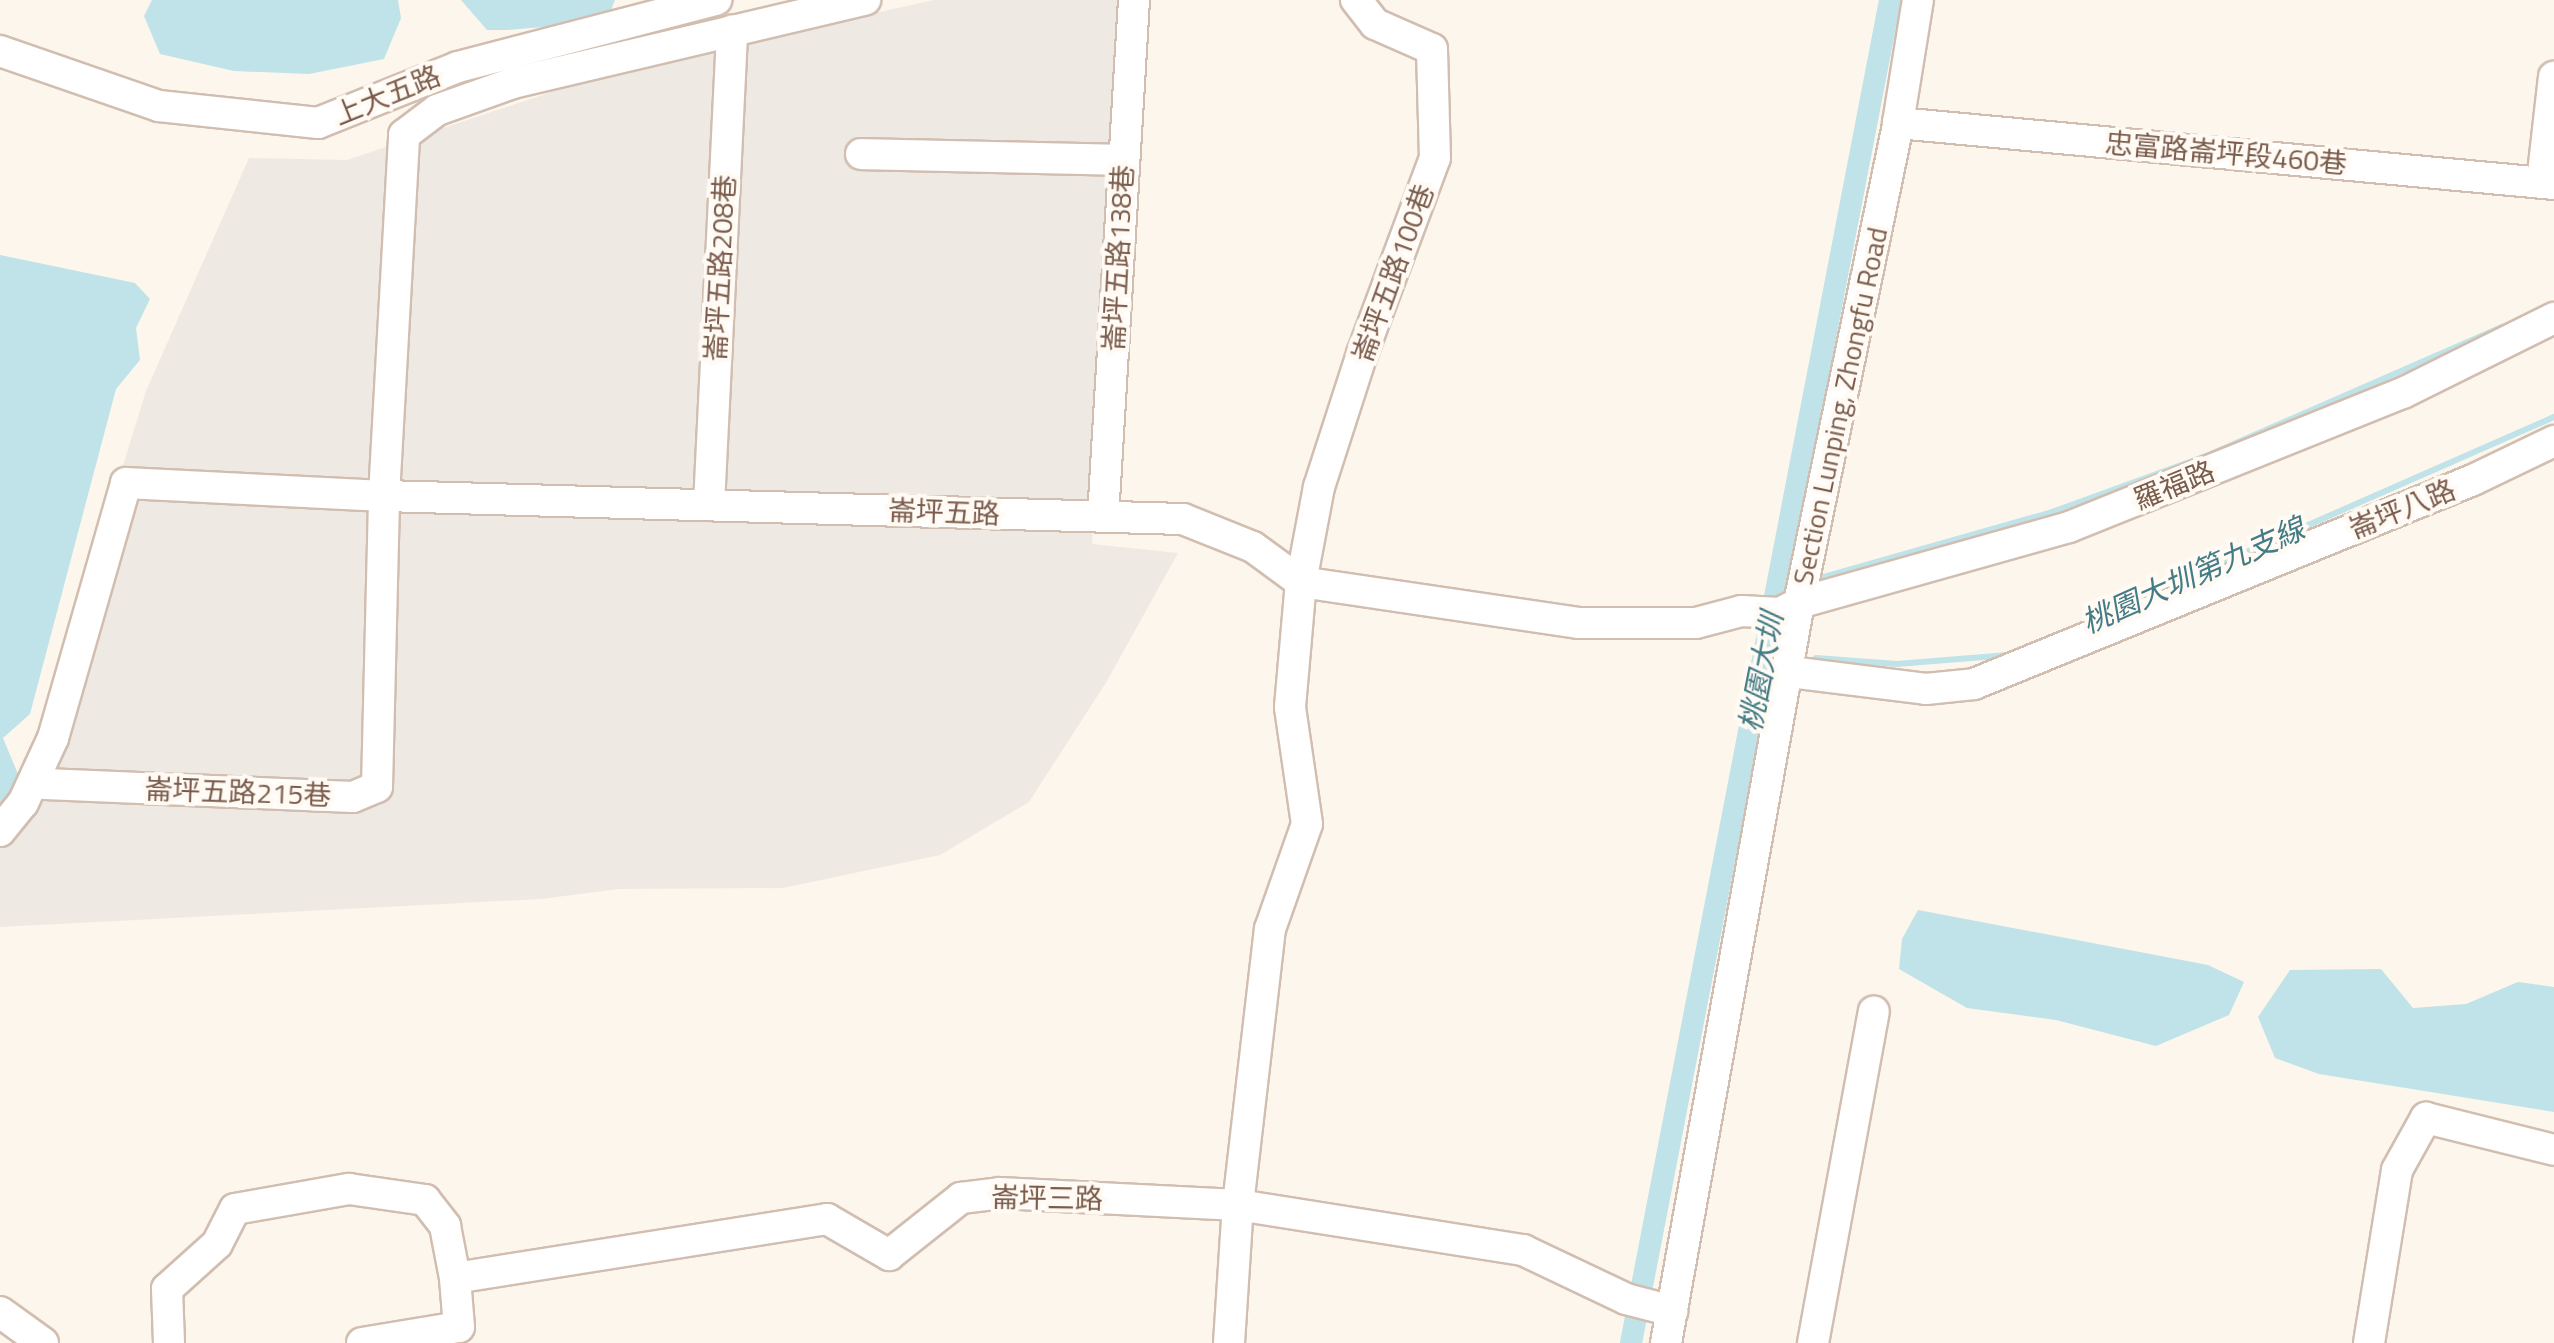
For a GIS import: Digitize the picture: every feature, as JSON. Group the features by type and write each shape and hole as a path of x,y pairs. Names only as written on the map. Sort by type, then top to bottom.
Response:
{"street":[{"name":"上大五路","path":"0,51 159,106 318,123 458,66 716,0"},
{"path":"384,496 404,135 437,110 513,83 865,0"},
{"name":"崙坪五路138巷","path":"1103,517 1134,0"},
{"name":"崙坪五路100巷","path":"1301,582 1320,487 1434,158 1432,49 1375,24 1356,0"},
{"name":"Section Lunping, Zhongfu Road","path":"1666,1343 1666,1310 1790,672 1790,608 1898,123 1918,0"},
{"name":"崙坪五路208巷","path":"709,505 732,31"},
{"path":"2548,183 2554,77"},
{"path":"401,92 437,110"},
{"name":"忠富路崙坪段460巷","path":"1898,123 2548,183"},
{"path":"861,154 1124,160"},
{"name":"羅福路","path":"1790,608 2069,527 2403,392 2554,318"},
{"name":"崙坪八路","path":"1790,672 1926,689 1974,684 2473,480 2554,441"},
{"name":"崙坪五路","path":"0,831 23,802 52,738 126,482 384,496 1183,519 1253,547 1301,582 1578,622 1696,623 1741,610 1790,608"},
{"name":"崙坪五路215巷","path":"46,784 353,797 377,787 384,496"},
{"path":"1229,1343 1238,1205 1270,929 1308,824 1290,707 1301,582"},
{"path":"1813,1343 1874,1012"},
{"path":"2369,1343 2397,1170 2426,1118 2554,1150"},
{"path":"169,1343 167,1289 216,1244 235,1209 349,1189 426,1200 445,1226 459,1326 362,1343"},
{"name":"崙坪三路","path":"455,1278 827,1219 889,1254 961,1198 1000,1194 1238,1205 1523,1250 1626,1298 1666,1310"},
{"path":"0,1312 44,1343"}],"shaded area":[{"path":"934,0 1117,0 1092,544 1178,553 1107,681 1029,802 940,855 783,888 619,889 541,899 0,927 0,816 35,751 146,391 249,158 347,160 621,69"}],"water":[{"path":"152,0 398,0 401,18 384,59 309,74 234,71 160,54 144,16"},
{"path":"461,0 615,0 608,18 588,23 487,30"},
{"path":"0,255 135,283 150,299 136,328 140,360 116,389 30,714 3,738 20,779 0,806"},
{"path":"1918,910 2208,965 2244,982 2229,1015 2156,1046 2056,1020 1967,1008 1899,969 1902,939"},
{"path":"2381,969 2413,1008 2466,1004 2518,982 2554,987 2554,1112 2319,1074 2275,1058 2258,1017 2290,970"}],"waterway":[{"name":"桃園大圳","path":"1631,1343 1890,0"},
{"path":"1824,577 2052,512 2211,454 2502,327"},
{"name":"桃園大圳第九支線","path":"2085,623 2554,417"},
{"path":"1775,590 1787,586"},
{"name":"桃園大圳第九支線","path":"1764,651 1774,653"},
{"name":"桃園大圳第九支線","path":"1816,658 1897,664 2009,655"}]}
